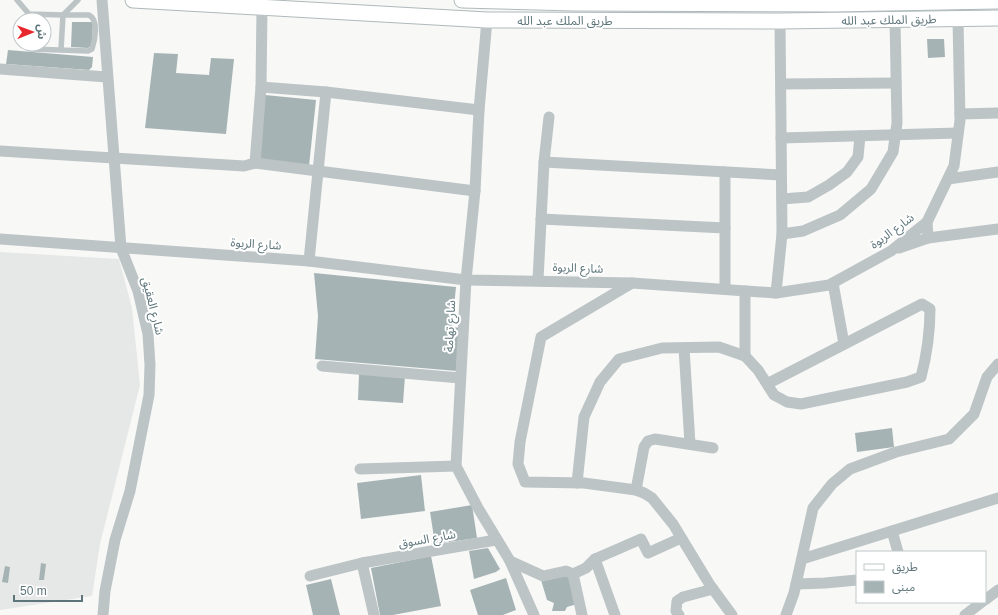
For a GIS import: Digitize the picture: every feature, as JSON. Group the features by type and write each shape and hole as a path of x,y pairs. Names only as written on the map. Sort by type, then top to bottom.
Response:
{"main road":[{"name":"طريق الملك عبد الله","path":"133,0 487,20 780,21 998,18"},
{"name":"طريق الملك عبد الله","path":"462,0 832,4 998,1"}],"street":[{"name":"شارع العقيق","path":"102,0 121,248 138,291 148,334 150,365 149,395 130,491 115,540 109,569 105,590 104,615"},
{"path":"255,163 261,87 262,8"},
{"name":"شارع الربوة","path":"0,239 309,261 466,280 538,280 632,283 776,293 833,283 891,251 927,222 948,179 954,166 960,114 958,19"},
{"name":"شارع تهامة","path":"456,466 466,280 475,191 479,110 487,20"},
{"path":"782,234 803,231 840,216 871,189 893,152 897,123 895,20"},
{"path":"776,293 782,234 780,21"},
{"path":"0,69 107,77"},
{"path":"781,84 896,83"},
{"path":"261,87 326,92 479,110"},
{"path":"309,261 326,92"},
{"path":"960,114 998,113"},
{"path":"538,280 544,162 549,117"},
{"path":"781,138 958,133"},
{"path":"782,199 808,197 829,185 847,172 858,157 860,136"},
{"path":"0,151 244,166 255,163 475,191"},
{"path":"544,162 781,175"},
{"path":"725,172 726,289"},
{"path":"948,179 998,172"},
{"path":"541,219 725,228"},
{"path":"927,222 928,238"},
{"path":"891,251 928,238 998,229"},
{"path":"632,283 541,337 520,442 518,464 525,482 577,483 636,490 652,498 681,538 713,589 732,615"},
{"path":"833,283 844,344"},
{"path":"745,291 745,356"},
{"path":"577,483 584,417 600,382 619,359 662,348 719,347 745,356 758,370 774,395 787,402 801,404 920,377 929,336 930,309 922,304 767,384"},
{"path":"684,348 690,444"},
{"path":"786,615 796,584 814,508 832,484 850,469 896,452 949,439 974,414 987,376 998,364"},
{"path":"322,366 460,378"},
{"path":"636,490 644,447 648,441 655,439 713,448"},
{"path":"360,469 456,466 496,540 510,561 531,614"},
{"path":"802,559 998,498"},
{"path":"892,531 898,551"},
{"path":"510,561 543,576 566,571 574,574 586,568 595,559 641,539 648,553 681,538"},
{"name":"شارع السوق","path":"310,576 362,563 496,540"},
{"path":"595,559 615,615"},
{"path":"362,563 374,615"},
{"path":"574,574 582,615"},
{"path":"796,584 825,584 856,580"},
{"path":"679,615 676,610 677,601 683,597 713,589"},
{"path":"986,599 998,590"},
{"path":"965,615 981,603"}],"lane":[{"path":"17,0 25,12"},
{"path":"61,50 63,15 78,0"},
{"path":"52,16 89,15 95,21 92,49 88,51 52,50"}],"shaded area":[{"path":"0,252 119,259 132,308 140,385 100,544 92,596 0,610"}],"building":[{"path":"72,22 93,22 92,45 88,48 71,47"},
{"path":"927,39 944,39 945,57 928,58"},
{"path":"8,50 12,50 12,52 32,52 93,57 92,67 89,70 6,64"},
{"path":"154,53 178,54 176,73 209,75 211,58 234,59 226,134 145,128"},
{"path":"265,95 316,100 309,166 259,161"},
{"path":"314,273 456,287 452,327 461,328 457,371 315,359 318,316"},
{"path":"359,374 405,376 403,403 358,400"},
{"path":"892,428 894,447 857,452 855,433"},
{"path":"421,475 425,511 361,519 357,483"},
{"path":"472,505 477,538 435,544 430,512"},
{"path":"488,548 500,569 496,572 474,579 469,551"},
{"path":"431,556 441,606 393,615 380,615 371,568"},
{"path":"41,563 46,564 44,580 39,580"},
{"path":"5,566 10,567 8,583 2,582"},
{"path":"566,576 571,577 577,604 567,607 565,611 552,611 554,603 547,600 541,580"},
{"path":"506,578 516,610 503,615 478,615 470,590"},
{"path":"331,579 340,615 313,615 306,585"}]}
